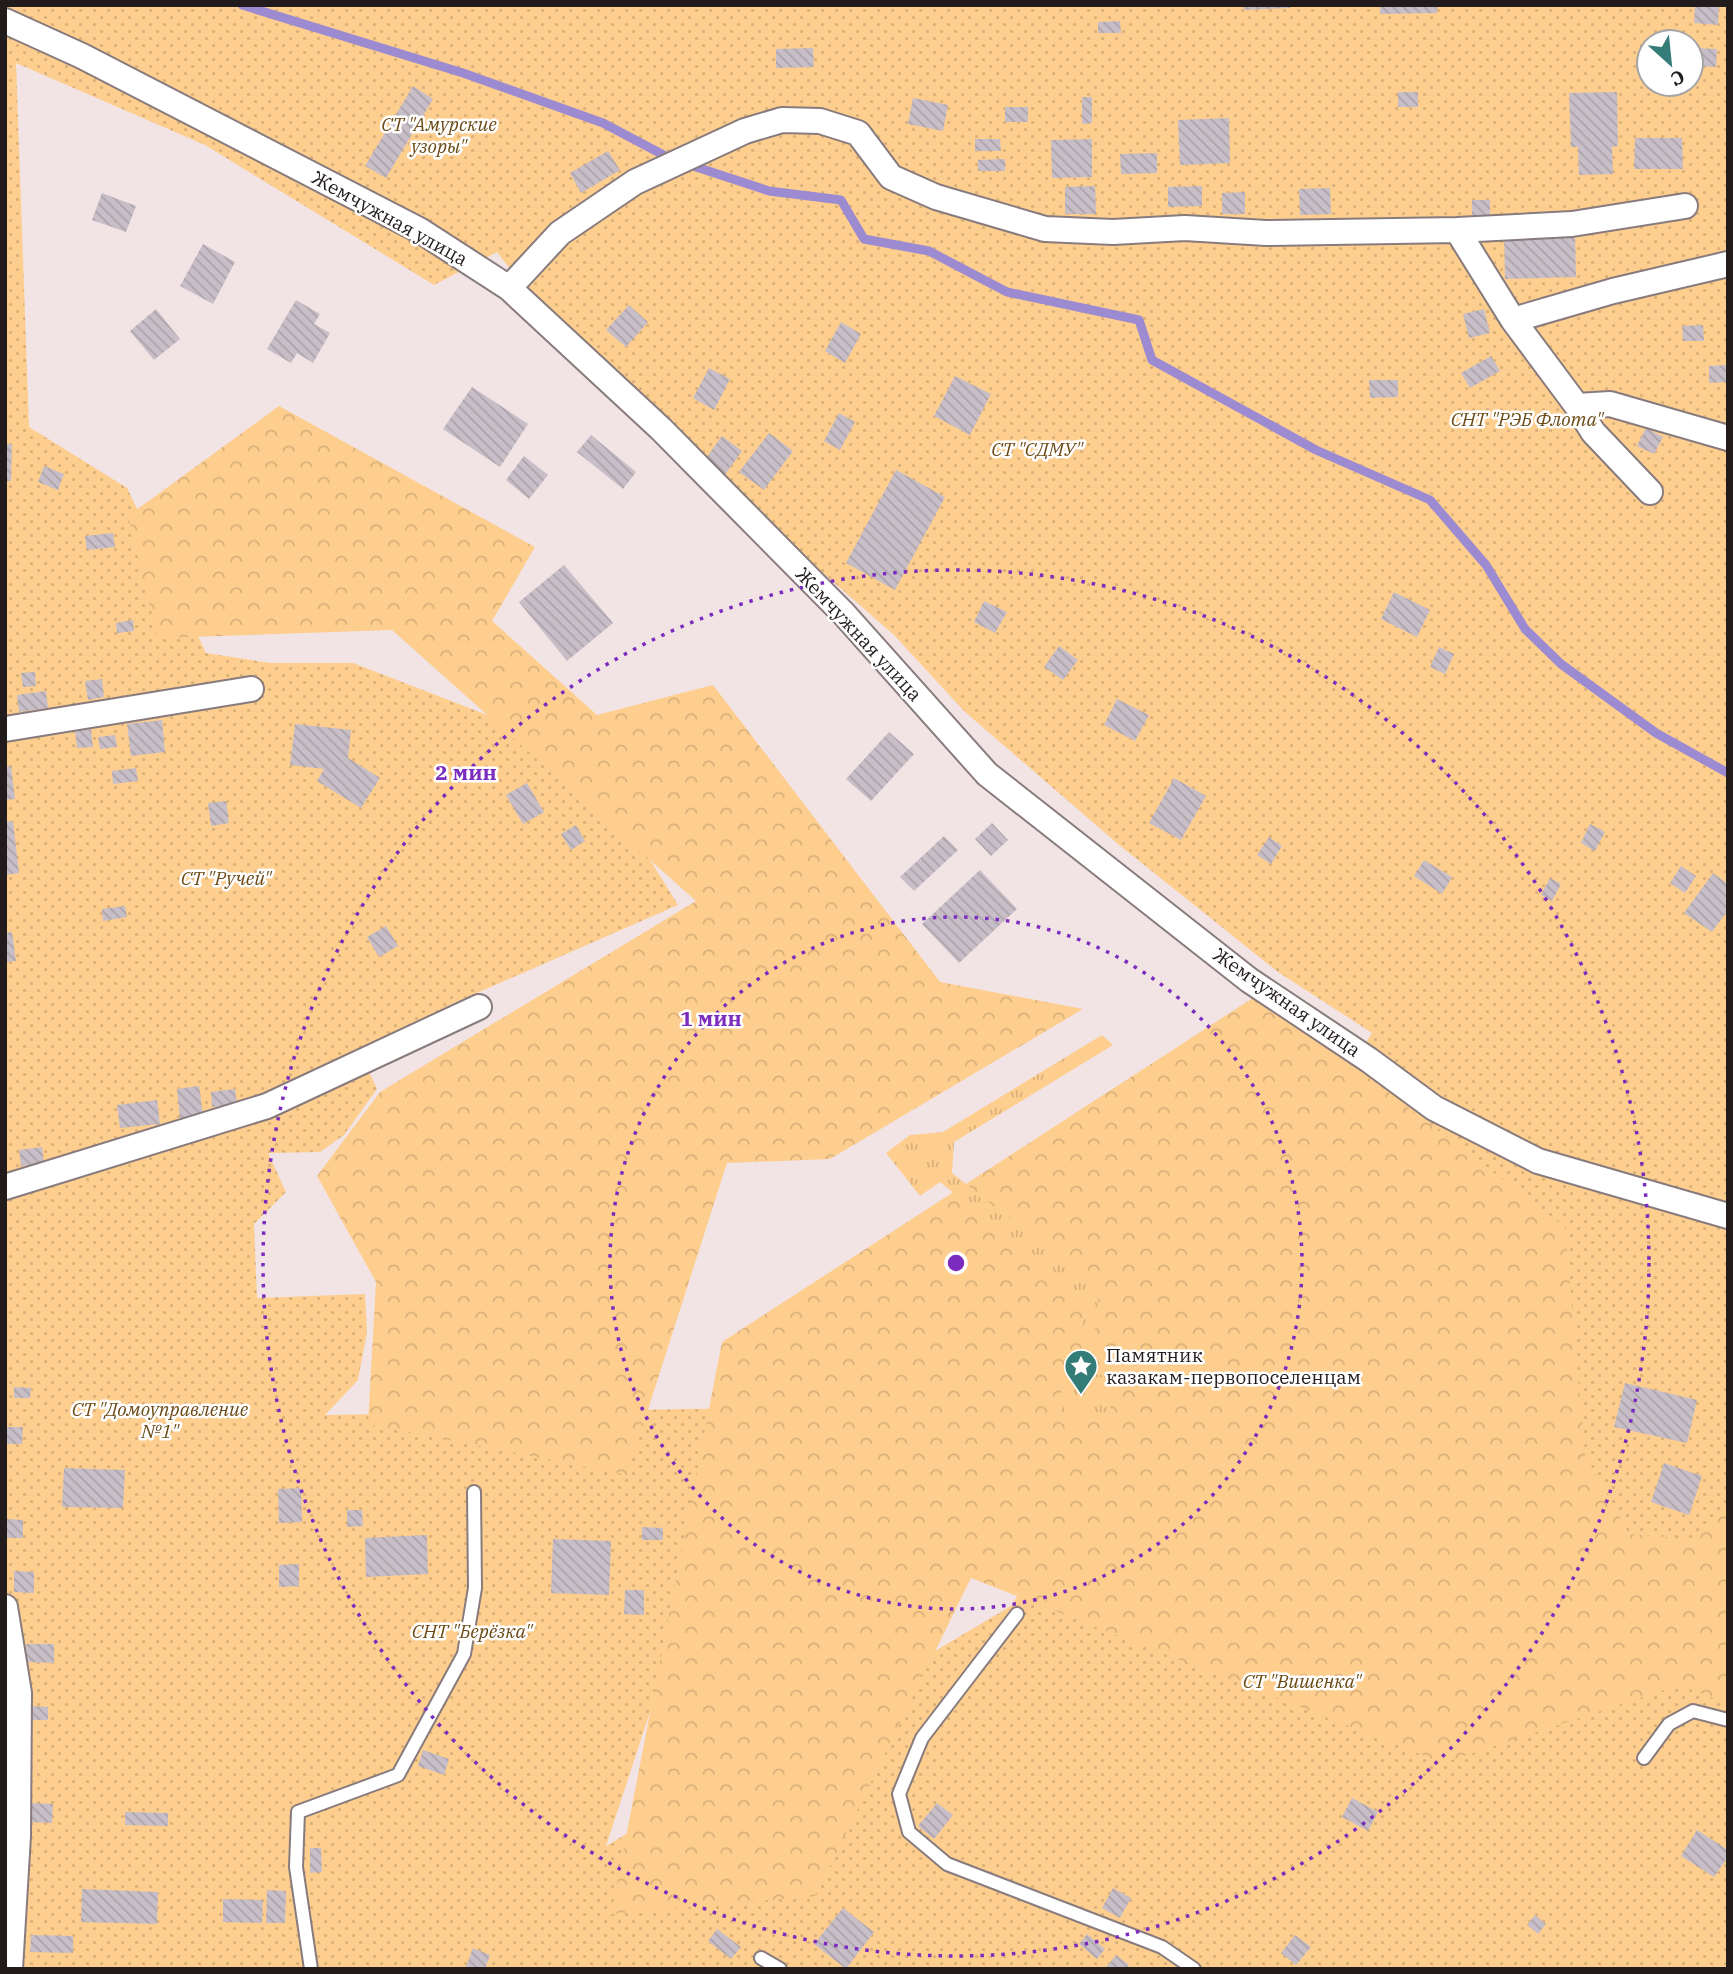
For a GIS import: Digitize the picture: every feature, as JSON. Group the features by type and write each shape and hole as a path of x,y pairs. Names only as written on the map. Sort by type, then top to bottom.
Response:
{"street":[{"name":"Жемчужная улица","path":"5,21 106,69 421,231 509,288 661,429 834,604 987,774 1249,980 1434,1108 1538,1161 1728,1216"},
{"path":"509,288 560,233 635,182 745,131 782,120 820,121 858,133 891,177 936,197 1045,229 1113,232 1185,228 1266,233 1457,230 1572,224 1685,206"},
{"path":"1457,230 1513,320 1577,406 1592,432 1650,492"},
{"path":"1513,320 1613,291 1728,264"},
{"path":"1577,406 1610,404 1728,438"},
{"path":"5,729 251,689"},
{"path":"5,1187 267,1107 479,1007"},
{"path":"5,1607 19,1693 18,1836 10,1969"}],"lane":[{"path":"310,1969 296,1867 298,1812 398,1775 424,1728 464,1654 475,1588 474,1492"},
{"path":"1017,1614 922,1738 899,1794 909,1832 947,1864 1162,1947 1194,1969"},
{"path":"1644,1758 1669,1724 1693,1711 1728,1720"},
{"path":"761,1958 780,1969"}],"green space":[{"path":"5,5 1728,5 1728,1969 5,1969","holes":["16,63 205,145 434,285 497,252 530,295 622,374 758,516 894,635 964,711 1118,844 1278,972 1372,1033 1011,1606 606,1846 750,1408 325,1415 358,1380 367,1332 365,1294 257,1298 254,1224 286,1192 268,1153 320,1152 344,1135 377,1089 360,1052 454,1003 678,905 583,752 353,663 270,663 206,653 127,488 29,427"]},
{"path":"279,406 535,547 492,621 597,715 713,685 940,982 1083,1009 830,1159 727,1163 627,1475 368,1424 376,1282 317,1176 380,1092 696,901 392,630 158,638 128,516"},
{"name":"СТ \"Вишенка\"","path":"1259,994 1565,1227 1585,1455 1629,1534 1693,1539 1728,1510 1728,1704 1679,1685 1443,1763 971,1578 815,1896 611,1914 722,1342"},
{"path":"1102,1035 1113,1045 954,1142 952,1173 1099,1290 1091,1373 1108,1376 1111,1419 1062,1424 1061,1378 1079,1375 1085,1299 940,1182 920,1196 886,1153 910,1135 943,1132"}],"building":[{"path":"1244,5 1290,5 1290,8 1244,10"},
{"path":"1380,5 1437,5 1437,13 1380,14"},
{"path":"1695,5 1719,5 1718,25 1694,23"},
{"path":"1120,21 1121,33 1098,33 1098,22"},
{"path":"813,48 814,67 776,68 776,49"},
{"path":"1705,48 1717,49 1716,67 1705,67"},
{"path":"413,86 433,99 386,178 365,166"},
{"path":"1398,92 1418,92 1418,107 1398,107"},
{"path":"1617,92 1618,146 1612,147 1613,174 1579,175 1578,147 1571,147 1569,93"},
{"path":"1082,97 1092,97 1092,123 1082,124"},
{"path":"913,98 948,105 943,131 908,124"},
{"path":"1005,107 1028,107 1028,122 1005,122"},
{"path":"1229,118 1230,163 1180,165 1178,120"},
{"path":"1635,138 1682,138 1683,169 1634,169"},
{"path":"975,139 1000,139 1001,151 975,151"},
{"path":"1092,139 1092,177 1052,178 1051,140"},
{"path":"608,151 620,170 581,193 570,173"},
{"path":"1157,153 1157,173 1121,174 1120,154"},
{"path":"1005,159 1005,171 978,171 978,160"},
{"path":"1095,186 1096,214 1065,214 1065,187"},
{"path":"1202,186 1202,206 1168,207 1168,187"},
{"path":"1330,188 1331,214 1300,215 1299,189"},
{"path":"1245,192 1245,214 1222,214 1222,193"},
{"path":"102,193 136,206 126,232 92,220"},
{"path":"1472,200 1490,200 1490,216 1472,217"},
{"path":"1575,230 1576,277 1505,279 1504,233"},
{"path":"203,244 235,262 213,304 180,286"},
{"path":"296,300 320,314 314,324 330,333 313,363 297,353 291,363 267,349"},
{"path":"629,305 648,322 626,347 606,330"},
{"path":"156,309 180,339 154,360 130,331"},
{"path":"1484,309 1490,333 1469,338 1463,314"},
{"path":"841,322 861,334 845,363 825,351"},
{"path":"1703,325 1704,341 1683,341 1682,326"},
{"path":"1491,356 1500,371 1470,388 1461,373"},
{"path":"1728,365 1728,382 1709,383 1709,366"},
{"path":"709,368 730,379 714,410 693,398"},
{"path":"955,376 991,394 970,435 934,416"},
{"path":"1369,380 1398,380 1398,397 1370,398"},
{"path":"472,387 528,424 500,467 443,429"},
{"path":"839,413 855,422 840,450 824,441"},
{"path":"1646,428 1663,437 1654,454 1637,446"},
{"path":"769,433 793,451 764,490 739,472"},
{"path":"591,435 636,472 623,489 577,452"},
{"path":"722,436 742,451 724,476 704,461"},
{"path":"5,444 12,444 11,481 5,481"},
{"path":"524,456 548,475 529,499 506,480"},
{"path":"44,466 64,474 58,490 38,482"},
{"path":"896,470 945,497 895,590 846,563"},
{"path":"113,533 115,547 87,550 85,536"},
{"path":"564,565 613,623 567,661 519,602"},
{"path":"1394,592 1430,610 1417,637 1381,619"},
{"path":"984,601 1007,612 995,633 974,622"},
{"path":"133,620 134,631 117,633 116,623"},
{"path":"1059,646 1078,660 1063,680 1044,667"},
{"path":"1439,647 1454,654 1445,674 1430,667"},
{"path":"35,672 36,686 23,687 21,673"},
{"path":"102,679 104,697 88,700 85,681"},
{"path":"46,691 48,708 19,712 17,695"},
{"path":"1117,699 1149,715 1135,741 1104,725"},
{"path":"162,720 165,752 131,756 127,724"},
{"path":"295,724 351,730 348,758 380,778 361,808 317,781 324,769 290,765"},
{"path":"91,729 93,747 77,748 75,731"},
{"path":"889,732 914,754 871,801 846,779"},
{"path":"115,735 117,747 100,749 98,737"},
{"path":"11,766 15,799 5,800 5,767"},
{"path":"136,768 138,781 113,784 112,771"},
{"path":"1174,778 1206,796 1181,840 1149,823"},
{"path":"527,783 544,812 523,824 506,795"},
{"path":"226,801 229,823 211,826 208,803"},
{"path":"13,821 19,873 5,875 5,822"},
{"path":"992,823 1008,840 991,856 975,839"},
{"path":"1590,824 1605,832 1595,851 1581,843"},
{"path":"576,825 585,841 571,850 561,834"},
{"path":"944,836 958,850 914,891 900,877"},
{"path":"1269,837 1282,846 1271,864 1257,855"},
{"path":"1424,860 1452,877 1442,894 1414,876"},
{"path":"1681,866 1696,876 1685,893 1670,883"},
{"path":"980,870 1017,909 959,963 922,924"},
{"path":"1713,873 1728,884 1728,910 1712,932 1684,913"},
{"path":"1550,878 1561,884 1552,901 1541,895"},
{"path":"125,906 127,917 103,921 102,909"},
{"path":"386,926 398,946 379,957 367,937"},
{"path":"12,932 16,961 5,962 5,933"},
{"path":"199,1086 203,1115 180,1118 177,1089"},
{"path":"235,1089 237,1104 212,1107 211,1092"},
{"path":"157,1100 160,1124 120,1128 117,1105"},
{"path":"42,1147 44,1163 21,1166 19,1150"},
{"path":"1625,1383 1697,1400 1687,1443 1614,1427"},
{"path":"14,1387 31,1388 30,1398 14,1398"},
{"path":"5,1427 23,1427 22,1444 5,1444"},
{"path":"1664,1463 1702,1476 1689,1515 1651,1502"},
{"path":"64,1468 125,1470 123,1508 62,1507"},
{"path":"301,1488 302,1522 279,1523 278,1489"},
{"path":"347,1510 362,1510 363,1526 347,1527"},
{"path":"7,1519 23,1520 23,1538 6,1538"},
{"path":"642,1527 663,1528 663,1540 642,1540"},
{"path":"427,1535 428,1574 366,1577 365,1538"},
{"path":"553,1539 611,1541 609,1595 551,1593"},
{"path":"299,1564 299,1586 279,1587 279,1565"},
{"path":"14,1571 34,1572 34,1593 14,1592"},
{"path":"625,1590 644,1590 644,1615 624,1614"},
{"path":"26,1644 54,1644 54,1663 25,1662"},
{"path":"32,1706 48,1707 48,1720 31,1720"},
{"path":"423,1750 449,1759 444,1775 418,1766"},
{"path":"1352,1798 1378,1812 1368,1831 1342,1817"},
{"path":"31,1803 53,1804 52,1823 30,1822"},
{"path":"937,1803 953,1815 934,1839 918,1826"},
{"path":"125,1812 168,1813 168,1826 125,1825"},
{"path":"1697,1830 1728,1850 1728,1857 1714,1877 1681,1856"},
{"path":"310,1848 321,1848 322,1872 310,1873"},
{"path":"1113,1888 1131,1898 1120,1918 1102,1908"},
{"path":"82,1889 158,1892 157,1924 81,1922"},
{"path":"267,1890 286,1891 285,1923 266,1923"},
{"path":"223,1899 263,1900 262,1923 223,1922"},
{"path":"843,1908 874,1932 846,1969 814,1944"},
{"path":"1535,1915 1546,1924 1538,1934 1527,1925"},
{"path":"717,1929 741,1947 731,1959 708,1941"},
{"path":"1087,1934 1105,1949 1097,1959 1079,1944"},
{"path":"31,1935 73,1936 73,1953 30,1952"},
{"path":"1295,1935 1311,1947 1296,1965 1281,1953"},
{"path":"473,1948 490,1955 485,1969 465,1969"},
{"path":"1116,1955 1129,1965 1126,1969 1105,1969"}],"waterway":[{"path":"242,5 463,73 603,123 673,160"},
{"path":"687,164 769,191 841,200 864,239 929,251 1007,292 1139,320 1152,360 1316,450 1430,500 1486,565 1525,629 1561,664 1656,733 1728,773"}],"place":[{"name":"Памятник казакам-первопоселенцам","path":"1081,1396"}],"park label":[{"name":"СТ \"Амурские узоры\"","path":"439,135"},
{"name":"СНТ \"РЭБ Флота\"","path":"1527,419"},
{"name":"СТ \"СДМУ\"","path":"1037,449"},
{"name":"СТ \"Ручей\"","path":"226,878"},
{"name":"СТ \"Домоуправление №1\"","path":"160,1420"},
{"name":"СНТ \"Берёзка\"","path":"472,1631"}]}
